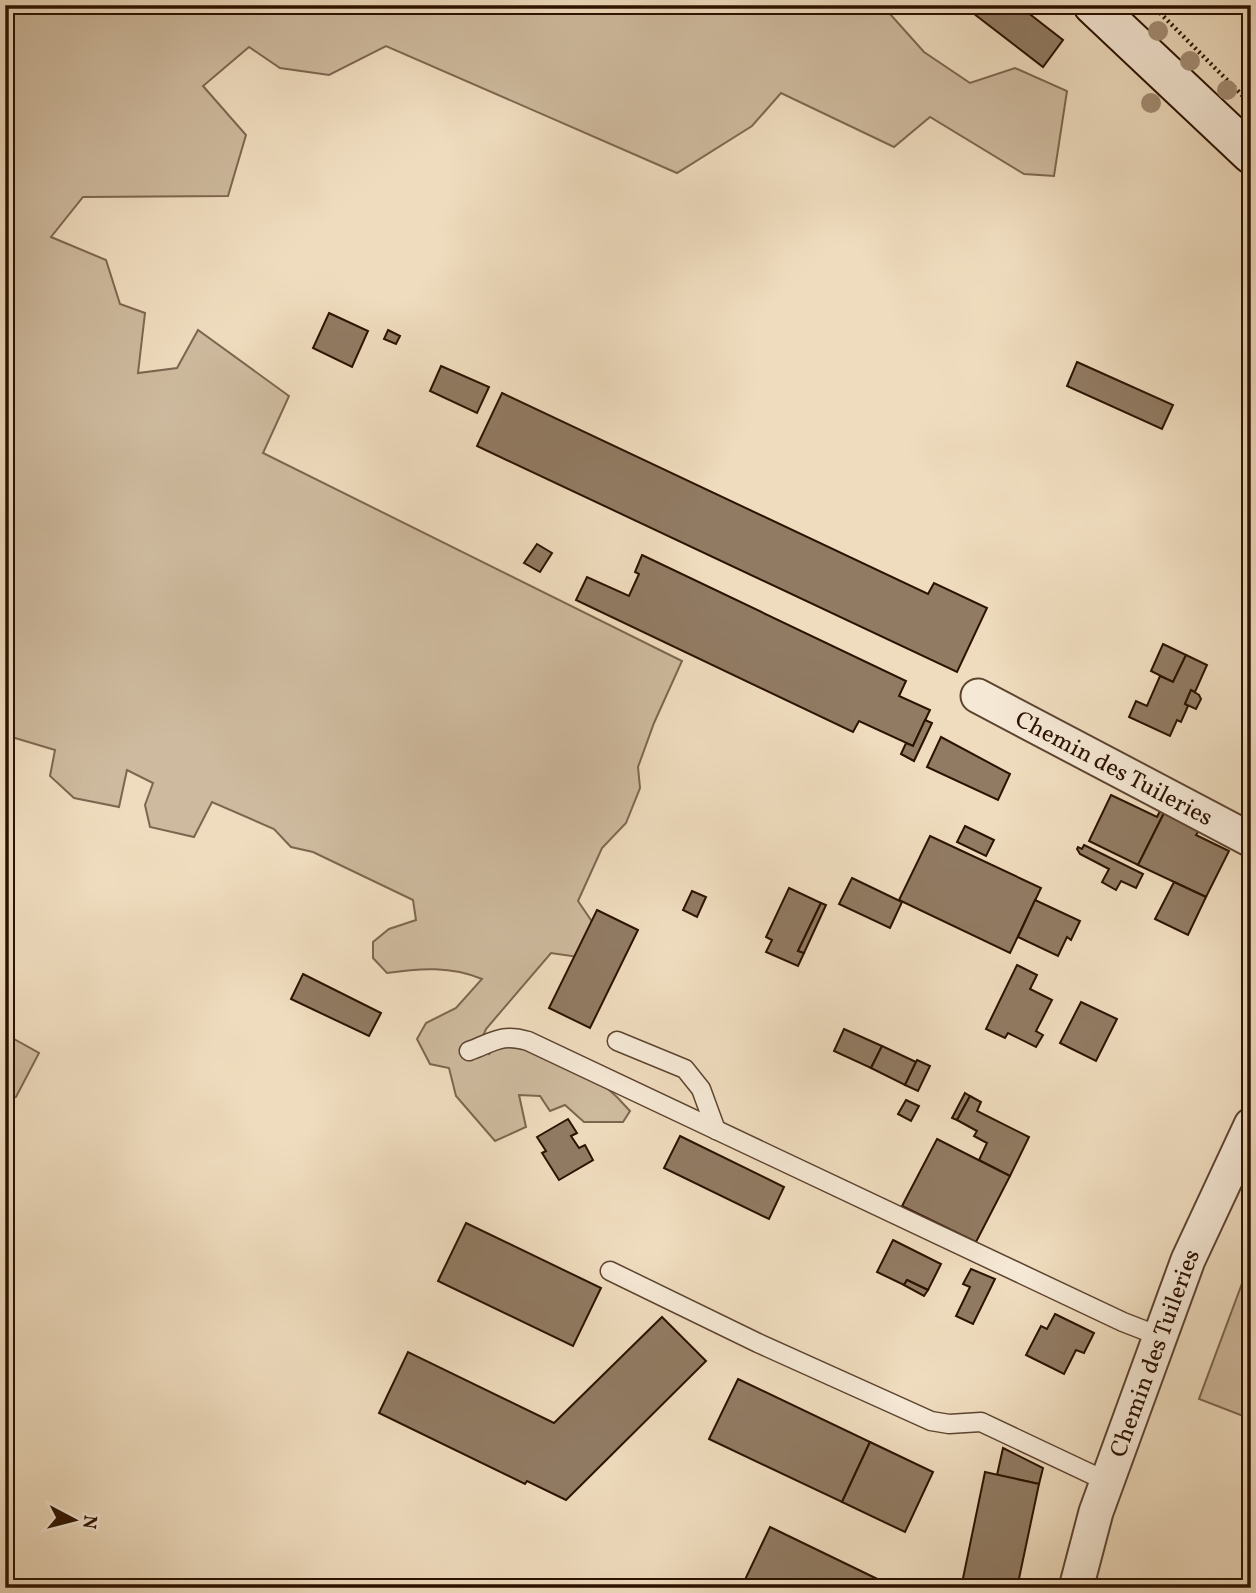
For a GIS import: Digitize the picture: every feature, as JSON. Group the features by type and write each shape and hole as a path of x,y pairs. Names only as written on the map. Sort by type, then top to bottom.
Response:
{"main road":[{"path":"1093,5 1251,154"}],"street":[{"name":"Chemin des Tuileries","path":"978,696 1251,840"},
{"name":"Chemin des Tuileries","path":"1076,1588 1096,1513 1159,1336 1188,1260 1251,1125"}],"lane":[{"path":"469,1051 502,1037 528,1041 1123,1322 1159,1336"},
{"path":"617,1041 685,1069 701,1089 716,1130"},
{"path":"610,1270 758,1343 931,1421 949,1424 981,1422 1108,1482"}],"path":[{"path":"1152,5 1251,104"}],"shaded area":[{"path":"5,5 882,5 924,52 970,83 1015,68 1067,91 1054,176 1024,174 930,117 894,147 781,93 752,126 677,173 386,46 329,75 280,68 249,47 203,86 246,135 228,196 83,197 51,237 106,260 120,304 145,313 138,373 177,368 198,330 289,396 263,453 682,661 638,767 640,788 626,823 602,848 578,901 595,926 578,957 551,953 486,1029 479,1045 489,1054 505,1034 573,1064 602,1083 630,1111 623,1122 584,1122 565,1105 550,1111 540,1096 519,1095 526,1127 495,1141 456,1096 449,1068 430,1064 417,1039 426,1023 456,1008 482,979 435,969 387,973 373,958 373,942 389,929 416,920 413,900 313,852 291,847 274,829 212,802 194,837 150,827 145,805 153,783 127,770 119,807 74,798 50,776 55,750 5,735"},
{"path":"5,1034 39,1053 16,1097 5,1101"},
{"path":"1251,1262 1251,1419 1199,1399"}],"building":[{"path":"972,5 1018,5 1063,40 1043,67 969,10"},
{"path":"329,313 368,331 352,367 313,348"},
{"path":"388,330 400,336 396,344 384,339"},
{"path":"1077,362 1173,405 1162,429 1067,386"},
{"path":"441,366 489,387 477,413 430,391"},
{"path":"502,393 928,594 934,583 987,608 957,672 477,446"},
{"path":"537,544 552,553 540,572 524,563"},
{"path":"642,555 906,681 899,696 930,710 913,746 859,721 853,732 576,600 587,577 629,596 639,574 635,572"},
{"path":"1163,644 1186,655 1173,682 1151,671"},
{"path":"1186,655 1207,665 1195,692 1191,690 1181,722 1177,720 1170,736 1129,717 1136,701 1147,706 1160,676 1173,682"},
{"path":"1191,690 1201,699 1196,709 1185,704"},
{"path":"925,720 932,723 914,761 901,754 906,743 913,746"},
{"path":"941,737 1010,774 998,800 927,767"},
{"path":"1111,795 1157,817 1162,807 1166,809 1138,865 1089,841"},
{"path":"1166,809 1202,826 1196,835 1229,851 1206,897 1138,865"},
{"path":"965,826 994,840 986,856 957,842"},
{"path":"930,836 1041,888 1010,953 899,900"},
{"path":"1084,845 1143,874 1136,888 1121,881 1116,890 1102,882 1109,869 1080,854 1077,849 1082,849"},
{"path":"852,878 902,902 890,928 839,904"},
{"path":"1174,882 1206,897 1188,935 1155,919"},
{"path":"789,888 821,903 798,951 804,953 798,966 766,952 772,940 766,937"},
{"path":"692,891 706,897 697,917 683,910"},
{"path":"1035,900 1080,921 1071,940 1067,937 1058,956 1018,937"},
{"path":"821,903 826,905 804,953 798,951"},
{"path":"597,910 638,930 590,1028 549,1008"},
{"path":"1017,965 1037,975 1030,989 1052,1000 1036,1031 1043,1035 1036,1047 1008,1033 1005,1038 986,1029"},
{"path":"303,974 381,1013 369,1036 291,999"},
{"path":"1081,1002 1117,1019 1096,1061 1060,1043"},
{"path":"844,1029 882,1046 871,1068 834,1051"},
{"path":"882,1046 916,1062 905,1085 871,1068"},
{"path":"917,1060 930,1066 918,1091 905,1085"},
{"path":"965,1093 970,1096 957,1120 952,1118"},
{"path":"970,1096 981,1102 977,1111 1029,1137 1010,1176 979,1160 987,1143 974,1136 977,1131 957,1120"},
{"path":"906,1100 919,1106 911,1121 898,1114"},
{"path":"568,1119 577,1133 571,1136 579,1148 585,1145 593,1160 559,1180 542,1153 546,1151 537,1137"},
{"path":"680,1136 784,1187 769,1219 664,1168"},
{"path":"937,1139 1010,1176 976,1242 902,1206"},
{"path":"466,1223 601,1288 573,1346 438,1281"},
{"path":"893,1240 941,1264 928,1290 907,1280 904,1285 877,1272"},
{"path":"971,1269 995,1279 973,1324 956,1316 970,1287 963,1284"},
{"path":"907,1280 928,1290 924,1296 904,1285"},
{"path":"1055,1314 1094,1333 1084,1353 1076,1350 1064,1374 1026,1355 1041,1326 1047,1329"},
{"path":"662,1317 706,1361 566,1500 527,1481 525,1484 379,1413 408,1352 554,1423"},
{"path":"738,1379 870,1442 842,1502 709,1439"},
{"path":"870,1442 933,1472 905,1532 842,1502"},
{"path":"1003,1448 1043,1468 1039,1484 997,1475"},
{"path":"985,1472 1039,1484 1017,1588 961,1588"},
{"path":"770,1527 896,1588 742,1586"}]}
